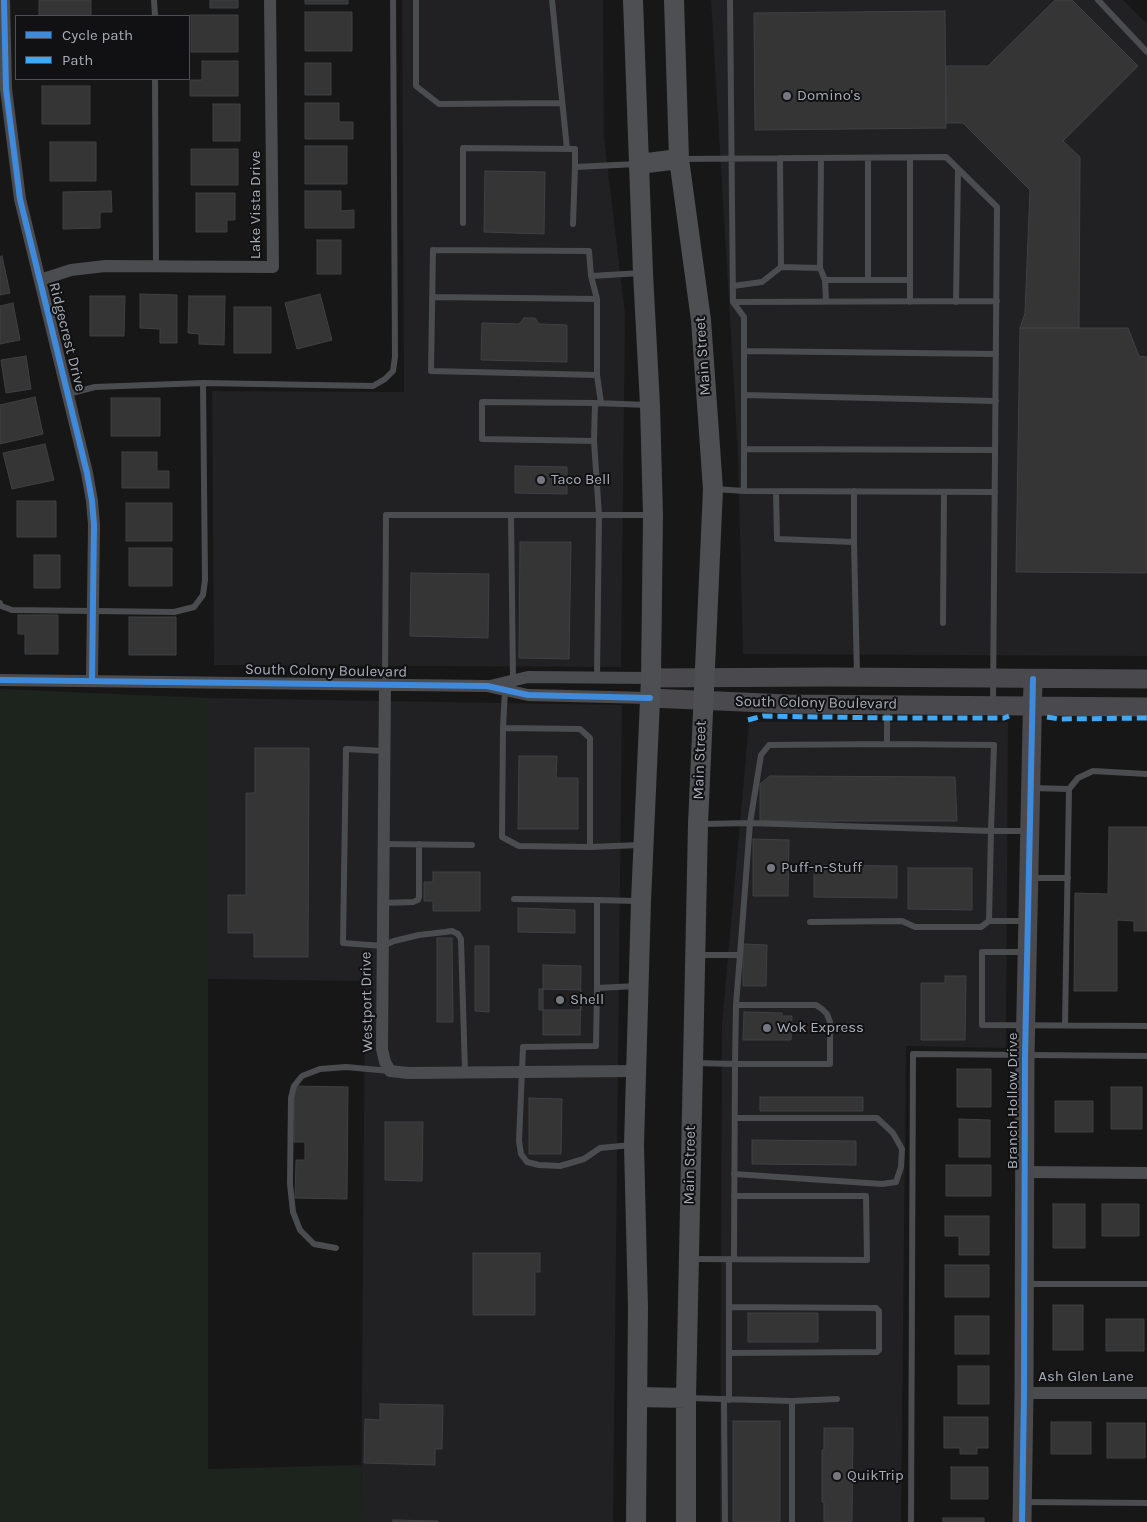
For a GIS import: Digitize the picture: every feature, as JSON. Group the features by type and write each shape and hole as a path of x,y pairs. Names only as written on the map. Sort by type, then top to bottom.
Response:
{"main road":[{"path":"633,0 653,515 651,678 635,1071 634,1145 638,1308 636,1522"},
{"name":"Main Street","path":"674,0 679,158 701,320 712,489 694,956 686,1398 686,1522"},
{"path":"639,164 679,158"},
{"name":"South Colony Boulevard","path":"651,678 857,677 1147,680"},
{"name":"Branch Hollow Drive","path":"1022,1522 1025,1056 1033,680"},
{"name":"South Colony Boulevard","path":"650,698 886,705 1147,707"},
{"path":"638,1397 686,1398"}],"street":[{"name":"Ridgecrest Drive","path":"4,0 6,90 20,199 92,501 94,525 92,680"},
{"name":"Lake Vista Drive","path":"40,280 80,269 105,266 273,267 270,0"},
{"name":"South Colony Boulevard","path":"0,680 486,686 509,685 528,677 651,678"},
{"name":"Westport Drive","path":"385,685 382,1048 385,1062 390,1071"},
{"name":"South Colony Boulevard","path":"509,685 528,695 650,698"},
{"path":"390,1071 408,1073 635,1071"},
{"path":"1025,1172 1147,1173"},
{"name":"Ash Glen Lane","path":"1024,1393 1147,1393"}],"lane":[{"path":"154,0 154,15"},
{"path":"68,394 95,387 203,383 372,386 385,380 392,371 396,357 393,0"},
{"path":"416,0 416,86 439,104 562,103"},
{"path":"552,0 567,149"},
{"path":"730,0 733,302 744,317 744,491"},
{"path":"1098,0 1147,52"},
{"path":"155,80 156,266"},
{"path":"463,223 463,148 575,149 573,224"},
{"path":"679,158 946,158 997,207 993,706"},
{"path":"780,158 781,267"},
{"path":"821,158 820,268 825,280 826,301"},
{"path":"868,158 868,280"},
{"path":"910,158 910,302"},
{"path":"575,167 639,164"},
{"path":"956,302 958,169"},
{"path":"597,375 431,371 433,250 589,250 591,276 597,299 598,403 594,441 599,515 597,677"},
{"path":"733,286 762,282 781,267 820,268"},
{"path":"591,276 643,273"},
{"path":"825,280 910,280"},
{"path":"432,297 597,299"},
{"path":"733,302 997,301"},
{"path":"744,351 996,354"},
{"path":"0,603 1,606 12,610 92,612 174,612 194,607 203,595 205,580 203,383"},
{"path":"744,395 996,400"},
{"path":"594,441 482,439 482,402 650,405"},
{"path":"744,449 995,450"},
{"path":"712,489 744,491 995,492"},
{"path":"776,491 777,539 854,542"},
{"path":"854,491 857,677"},
{"path":"943,623 944,492"},
{"path":"385,685 386,515 653,515"},
{"path":"511,516 509,685 503,728 502,836 519,846 590,847 644,845"},
{"path":"886,705 887,744"},
{"path":"503,728 580,729 590,738 590,847"},
{"path":"725,1522 729,1307 734,1196 736,1005 750,823 761,755 769,745 994,745 989,921"},
{"path":"384,751 346,749 343,943 383,946 419,935 444,932 458,934 461,939 465,1072"},
{"path":"1065,1024 1069,789 1078,778 1093,771 1147,774"},
{"path":"1031,788 1069,789"},
{"path":"698,824 750,823 1030,831"},
{"path":"384,844 472,845"},
{"path":"383,903 413,902 419,897 419,844"},
{"path":"1029,878 1068,878"},
{"path":"514,898 641,901"},
{"path":"597,900 596,1046 523,1047 519,1141 521,1154 527,1162 560,1166 584,1159 600,1148 634,1145"},
{"path":"810,922 902,922 915,927 981,927 989,921 1028,922"},
{"path":"1028,952 982,952 982,1024 1147,1026"},
{"path":"694,956 740,956"},
{"path":"597,988 638,986"},
{"path":"692,1063 830,1064 830,1022 828,1014 816,1005 736,1005"},
{"path":"911,1522 913,1054 1147,1056"},
{"path":"336,1248 314,1244 300,1230 294,1212 290,1176 291,1098 294,1086 302,1076 320,1069 346,1067 390,1071"},
{"path":"734,1174 882,1184 896,1182 901,1167 902,1149 893,1133 876,1118 735,1118"},
{"path":"689,1258 867,1260 866,1196 734,1196"},
{"path":"1024,1284 1147,1284"},
{"path":"729,1307 876,1308 880,1310 879,1350 877,1352 729,1353"},
{"path":"686,1398 792,1401 836,1399"},
{"path":"792,1401 792,1522"},
{"path":"1023,1502 1147,1503"}],"shaded area":[{"path":"402,0 603,0 604,137 625,314 621,667 214,665 212,391 404,392"},
{"path":"711,0 1123,0 1147,24 1147,656 743,654 738,454"},
{"path":"0,689 208,698 208,1469 361,1465 361,1522 0,1522"},
{"path":"208,698 622,705 613,1522 361,1522 365,981 207,979"},
{"path":"749,722 1008,722 1006,1048 906,1046 901,1522 720,1522 722,1024"}],"building":[{"path":"39,0 91,0 91,15 39,15"},
{"path":"210,0 238,0 238,8 210,8"},
{"path":"305,0 348,0 348,4 305,4"},
{"path":"1055,0 1072,0 1138,66 1063,141 1080,157 1079,328 1020,328 1025,313 1030,190 963,123 946,123 946,66 988,66"},
{"path":"945,11 946,128 755,130 754,13"},
{"path":"305,12 352,12 352,51 305,51"},
{"path":"191,15 238,15 238,52 191,52"},
{"path":"202,61 238,61 238,96 190,96 190,80 202,80"},
{"path":"305,63 331,63 331,95 305,95"},
{"path":"42,86 90,86 90,124 42,124"},
{"path":"305,103 339,103 339,122 353,122 353,139 305,139"},
{"path":"213,104 240,104 240,141 213,141"},
{"path":"50,142 96,142 96,181 50,181"},
{"path":"305,146 347,146 347,184 305,184"},
{"path":"191,149 238,149 238,185 191,185"},
{"path":"485,171 545,172 544,234 484,232"},
{"path":"111,191 112,212 100,212 100,228 63,229 63,192"},
{"path":"305,191 341,191 341,211 354,210 354,228 305,228"},
{"path":"196,193 235,193 235,220 227,220 227,232 196,232"},
{"path":"317,240 341,240 341,274 317,274"},
{"path":"2,256 10,293 0,295 0,257"},
{"path":"140,294 177,295 177,343 160,343 160,329 140,328"},
{"path":"320,294 332,340 297,349 285,303"},
{"path":"90,296 125,296 124,336 90,336"},
{"path":"189,296 225,296 224,345 199,344 199,334 188,333"},
{"path":"13,303 20,340 0,344 0,306"},
{"path":"234,307 271,307 271,353 234,353"},
{"path":"524,318 535,318 539,324 567,325 567,362 481,360 482,323 519,324"},
{"path":"1020,328 1128,328 1139,356 1147,357 1147,573 1016,572"},
{"path":"26,356 31,389 6,393 1,360"},
{"path":"35,397 43,434 0,444 0,405"},
{"path":"111,398 160,398 160,436 111,436"},
{"path":"45,444 54,480 12,489 3,453"},
{"path":"122,452 157,452 157,471 169,471 169,488 122,488"},
{"name":"Taco Bell","path":"515,466 567,467 567,494 515,493"},
{"path":"17,501 56,501 56,537 17,537"},
{"path":"126,503 172,503 172,541 126,541"},
{"path":"520,542 571,542 569,659 519,658"},
{"path":"129,548 172,548 172,586 129,586"},
{"path":"34,555 60,555 60,588 34,588"},
{"path":"411,573 489,574 488,638 410,636"},
{"path":"18,615 58,615 58,654 25,654 25,634 18,634"},
{"path":"129,617 176,617 176,655 129,655"},
{"path":"255,748 309,748 308,957 254,957 254,933 228,933 228,895 246,895 246,793 255,793"},
{"path":"519,756 557,756 556,778 578,778 578,829 518,829"},
{"path":"770,776 955,777 957,821 760,821 760,784"},
{"path":"1109,827 1147,827 1147,931 1134,931 1134,921 1117,920 1117,991 1074,991 1075,893 1108,894"},
{"name":"Puff-n-Stuff","path":"753,839 789,840 788,896 753,896"},
{"path":"814,865 897,866 897,898 814,897"},
{"path":"908,868 972,868 972,910 908,909"},
{"path":"433,872 480,872 480,911 433,911 433,901 424,901 424,882 433,882"},
{"path":"518,908 575,910 575,933 518,932"},
{"path":"437,938 452,938 453,1022 437,1022"},
{"path":"743,944 767,945 766,986 743,986"},
{"path":"475,946 489,946 489,1012 475,1011"},
{"path":"543,965 581,966 580,1035 543,1035"},
{"path":"945,976 966,976 965,1040 921,1040 921,983 945,983"},
{"name":"Shell","path":"539,989 581,990 581,1010 539,1010"},
{"name":"Wok Express","path":"744,1012 782,1013 782,1016 792,1016 791,1040 743,1040"},
{"path":"957,1069 991,1069 991,1107 957,1107"},
{"path":"294,1086 348,1087 347,1199 295,1198 296,1160 305,1160 305,1142 294,1142"},
{"path":"1111,1087 1142,1087 1142,1129 1111,1129"},
{"path":"760,1097 863,1097 863,1111 760,1111"},
{"path":"529,1098 562,1099 561,1154 529,1154"},
{"path":"1055,1101 1093,1101 1093,1132 1055,1132"},
{"path":"959,1119 990,1120 990,1157 959,1157"},
{"path":"385,1122 423,1122 422,1181 385,1180"},
{"path":"752,1140 856,1141 856,1165 752,1164"},
{"path":"946,1165 991,1165 991,1196 946,1196"},
{"path":"1053,1204 1085,1204 1085,1248 1053,1248"},
{"path":"1102,1204 1139,1204 1139,1236 1102,1236"},
{"path":"945,1216 989,1216 989,1255 959,1255 959,1236 945,1236"},
{"path":"473,1253 540,1253 540,1272 535,1272 535,1315 473,1315"},
{"path":"945,1265 989,1265 989,1297 945,1297"},
{"path":"1053,1305 1083,1305 1083,1350 1053,1350"},
{"path":"748,1313 818,1313 818,1342 748,1342"},
{"path":"955,1316 989,1316 989,1354 955,1354"},
{"path":"1106,1319 1144,1319 1144,1351 1106,1351"},
{"path":"958,1366 989,1366 989,1404 958,1404"},
{"path":"380,1404 443,1405 442,1449 435,1449 435,1465 364,1463 365,1419 380,1420"},
{"path":"944,1417 988,1417 988,1448 977,1448 977,1454 960,1454 960,1448 944,1448"},
{"path":"733,1421 780,1421 780,1522 733,1522"},
{"path":"1051,1422 1091,1422 1091,1454 1051,1454"},
{"path":"1107,1423 1145,1423 1145,1458 1107,1458"},
{"name":"QuikTrip","path":"824,1428 853,1428 852,1522 824,1522 822,1450 824,1450"},
{"path":"951,1467 988,1467 988,1499 951,1499"},
{"path":"943,1518 984,1518 984,1522 943,1522"},
{"path":"393,1520 438,1521 438,1522 393,1522"}],"marked path":[{"path":"748,720 763,716 887,718 1004,718 1009,716"},
{"path":"1047,717 1059,719 1147,718"}],"cycle path":[{"path":"4,0 6,89 20,199 87,473 92,501 94,525 92,680"},
{"path":"1022,1522 1025,1056 1033,679"},
{"path":"0,680 487,686 528,695 650,698"}],"place":[{"name":"Domino's","path":"787,96"},
{"name":"Taco Bell","path":"541,480"},
{"name":"Puff-n-Stuff","path":"771,868"},
{"name":"Shell","path":"560,1000"},
{"name":"Wok Express","path":"767,1028"},
{"name":"QuikTrip","path":"837,1476"}]}
